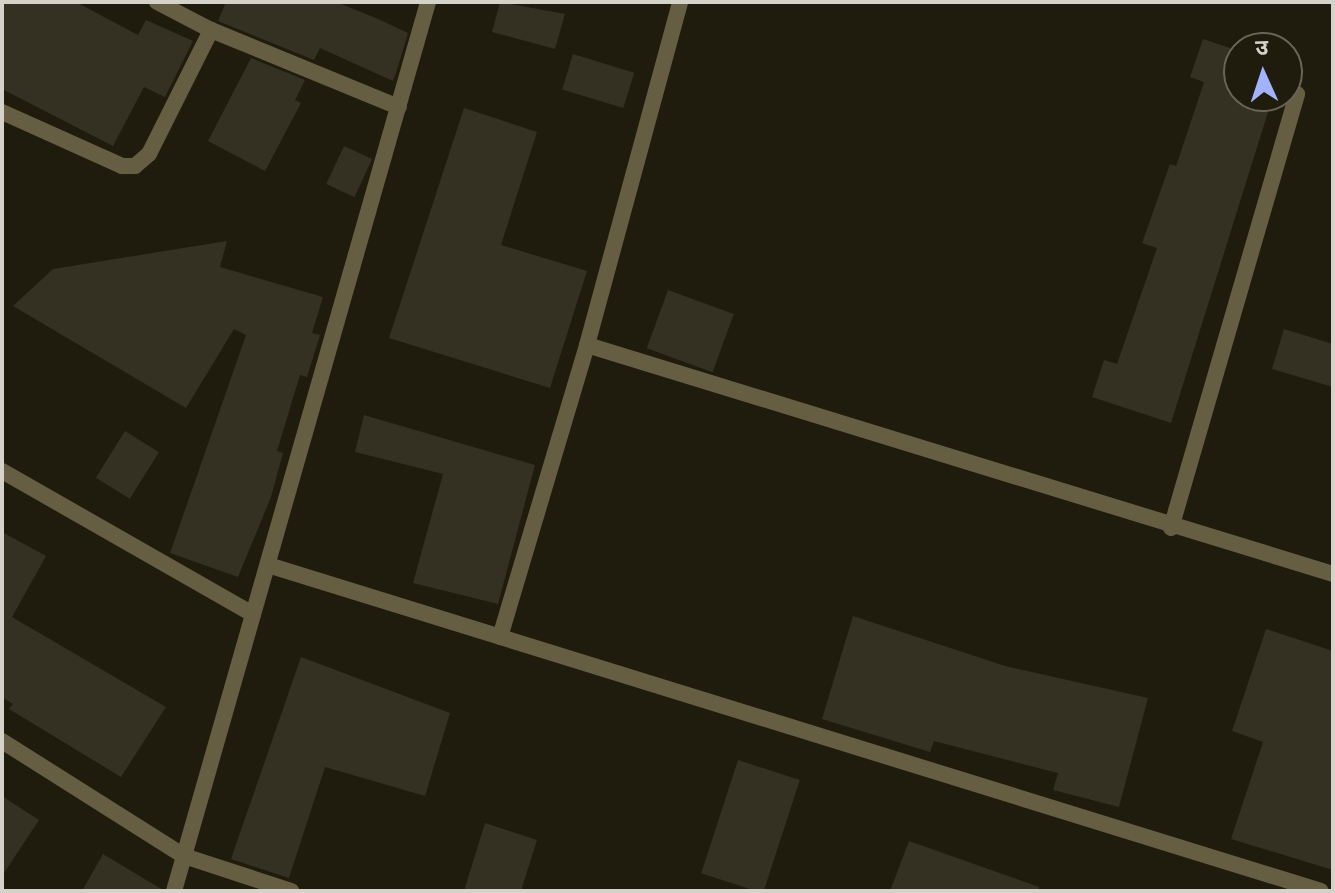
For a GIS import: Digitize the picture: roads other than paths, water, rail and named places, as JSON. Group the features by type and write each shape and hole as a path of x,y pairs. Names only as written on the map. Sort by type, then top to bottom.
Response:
{"street":[{"path":"157,2 211,30 399,107"},
{"path":"174,891 428,2"},
{"path":"500,637 587,345 680,2"},
{"path":"2,112 122,166 135,166 149,154 211,30"},
{"path":"1171,528 1292,112"},
{"path":"587,345 1171,528 1333,574"},
{"path":"2,471 253,614"},
{"path":"268,565 1321,891"},
{"path":"2,741 184,856 291,891"}]}
